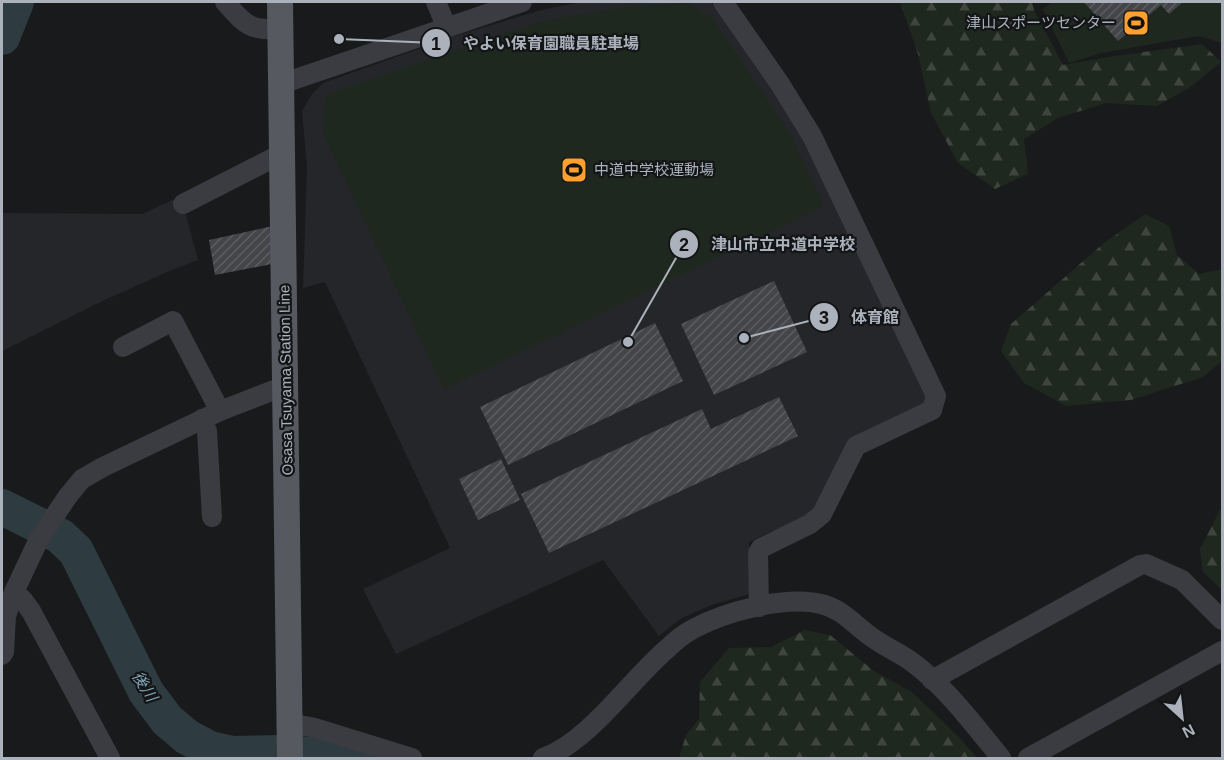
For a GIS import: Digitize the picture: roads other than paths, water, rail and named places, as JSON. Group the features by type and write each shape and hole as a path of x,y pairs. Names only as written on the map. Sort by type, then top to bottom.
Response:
{"main road":[{"name":"Osasa Tsuyama Station Line","path":"280,2 290,739"}],"street":[{"path":"225,2 246,25 263,30 280,29"},
{"path":"436,2 447,28"},
{"path":"281,84 517,2"},
{"path":"723,2 780,84 812,136 936,396 932,410 856,446 822,514 810,525 761,548 758,553 759,607"},
{"path":"183,204 282,153"},
{"path":"123,347 173,321 211,415 207,431 212,517"},
{"path":"2,655 6,616 14,592 39,539 82,479 211,415 274,390 286,388"},
{"path":"932,680 1140,565 1146,564 1182,580 1222,620"},
{"path":"14,592 31,611 110,759"},
{"path":"543,759 555,754 579,737 667,649 692,630 719,618 759,607 794,601 821,604 842,612 872,637 912,662 967,717 1001,759"},
{"path":"1028,759 1222,651"},
{"path":"290,739 315,728 412,759"}],"waterway":[{"name":"後川","path":"2,37 16,2"},
{"name":"後川","path":"2,507 60,536 76,551 146,692 167,720 187,737 210,749 233,754 280,753 356,758"}],"place":[{"name":"津山スポーツセンター","path":"1136,23"},
{"name":"やよい保育園職員駐車場","path":"339,39"},
{"name":"中道中学校運動場","path":"574,170"},
{"name":"体育館","path":"744,338"},
{"name":"津山市立中道中学校","path":"628,342"}]}
